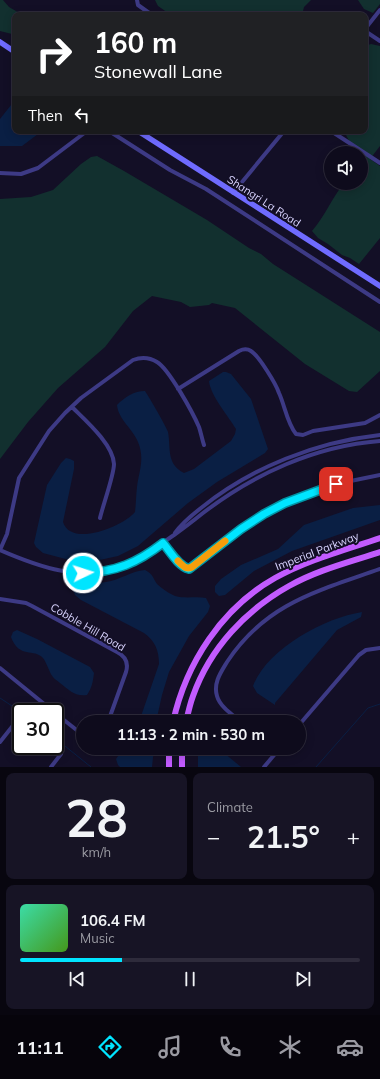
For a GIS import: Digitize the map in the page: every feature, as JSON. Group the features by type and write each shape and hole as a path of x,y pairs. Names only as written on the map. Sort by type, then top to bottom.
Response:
{"main road":[{"name":"Imperial Parkway","path":"174,715 185,680 197,657 214,632 231,612 275,578 301,566 380,538"},
{"name":"Imperial Parkway","path":"188,715 193,696 205,670 222,643 242,619 267,599 290,585 324,571 380,552"},
{"path":"169,767 170,755"},
{"path":"182,755 182,767"}],"street":[{"path":"137,0 138,5 148,12"},
{"path":"368,26 380,10"},
{"path":"368,32 380,41"},
{"path":"0,42 12,50"},
{"path":"0,173 21,174 38,168 83,134"},
{"path":"114,134 170,170 206,189 380,302"},
{"name":"Shangri La Road","path":"143,134 380,286"},
{"path":"233,193 282,134"},
{"path":"336,134 380,163"},
{"path":"178,389 239,351 248,350 252,351 256,356 277,388 296,434 303,435 313,431 366,423 380,415"},
{"path":"204,445 199,427 178,389 160,364 149,359 141,358 133,360 87,394 60,418 49,431 18,482 7,534 0,550 49,569 74,573 91,573 122,568 137,562 234,491 253,480 289,463 342,447 380,441"},
{"path":"72,407 95,431 112,457 113,470 100,518"},
{"path":"174,535 182,524 208,502 233,485 261,469 305,451 359,437 380,435"},
{"path":"163,543 184,568 189,569 241,529 264,514 285,503 336,484 380,475"},
{"path":"233,715 222,706 217,696 216,686 222,670 244,640 266,619 293,601 380,569"},
{"name":"Cobble Hill Road","path":"0,599 26,603 124,657 127,663 126,672 111,715"},
{"path":"306,717 359,655 366,650 380,648"},
{"path":"0,668 42,703"},
{"path":"64,721 76,730"},
{"path":"0,742 12,728"},
{"path":"51,767 60,755"},
{"path":"264,767 274,755"}],"green space":[{"path":"0,0 3,0 9,7 18,12 12,12 12,34 0,31"},
{"path":"155,0 311,0 304,7 303,12 167,12 158,6"},
{"path":"358,0 380,0 380,4 373,13 364,9"},
{"path":"371,44 380,46 380,146 370,159 380,166 380,238 359,264 342,255 318,238 312,231 339,190 368,190 368,146 352,146 346,134 368,134 368,45"},
{"path":"97,156 207,220 380,332 380,371 357,392 349,391 305,364 235,308 212,303 209,305 190,307 181,302 152,296 133,311 105,347 58,388 28,422 0,459 0,199 31,197 53,190 81,164 91,157"}],"water":[{"path":"12,104 12,134 38,134 22,146 0,146 0,119"},
{"path":"223,372 231,374 251,399 268,449 265,453 217,482 188,503 138,546 118,556 95,561 77,562 43,553 36,547 34,543 47,485 61,463 66,458 74,461 74,469 63,522 68,530 86,534 98,532 120,523 129,518 135,512 141,465 140,448 136,437 120,415 117,405 130,395 145,391 168,432 170,455 174,465 184,473 194,469 231,441 236,429 216,399 210,387 209,381"},
{"path":"380,505 380,520 292,551 254,571 225,595 219,596 215,592 215,586 221,579 241,565 278,549 304,525 353,508"},
{"path":"145,570 148,572 157,584 175,596 206,598 210,606 208,612 189,636 169,672 158,715 141,715 159,664 158,654 154,643 144,633 81,600 75,595 73,590 75,585 102,583"},
{"path":"362,612 361,617 337,630 275,703 275,705 257,693 253,686 260,672 284,648 298,637 331,621 347,615"},
{"path":"17,630 90,667 94,673 93,682 87,695 79,695 72,692 55,679 43,658 39,655 22,651 18,648 14,644 11,637 13,632"},
{"path":"119,755 153,755 152,767 120,767 116,759"},
{"path":"198,755 226,755 241,767 198,767"}],"waterway":[{"path":"0,698 12,706"},
{"path":"316,767 368,708 380,704"},
{"path":"64,745 91,767"}],"slow traffic":[{"path":"178,561 184,568 189,569 225,541"}],"route":[{"path":"83,573 122,568 137,562 163,543 184,568 189,569 241,529 264,514 308,493 336,484"}]}
